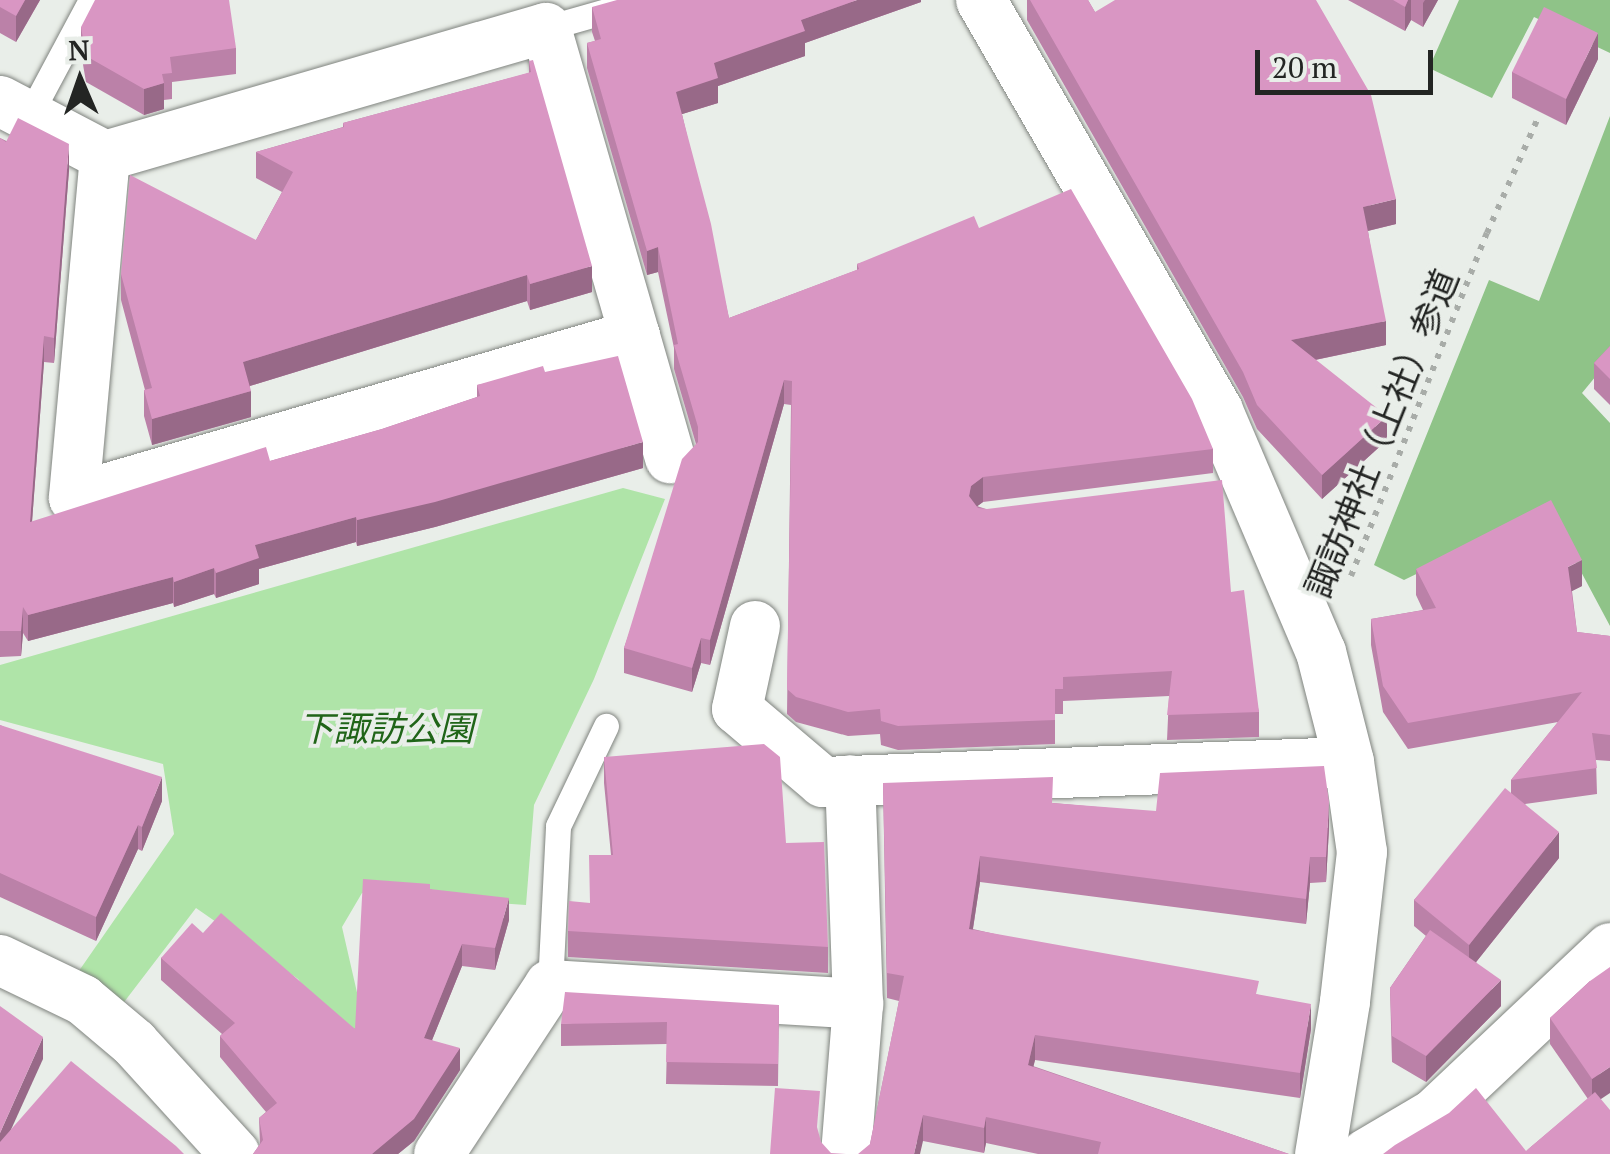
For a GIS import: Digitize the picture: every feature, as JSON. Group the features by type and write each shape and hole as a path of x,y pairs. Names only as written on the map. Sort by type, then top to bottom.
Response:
{"street":[{"path":"981,0 1218,411 1233,487 1321,652 1349,762 1362,852 1320,1154"},
{"path":"14,109 105,156 546,28 670,459"},
{"path":"105,156 74,498 636,335"},
{"path":"755,626 737,710 823,782 1349,762"},
{"path":"846,1154 858,1004 850,780"},
{"path":"1366,1154 1434,1114 1610,948"},
{"path":"0,960 83,1000 134,1043 235,1154"},
{"path":"439,1154 550,985 858,1004"}],"lane":[{"path":"14,109 91,0"},
{"path":"546,28 645,0"},
{"path":"550,985 558,826 606,726"}],"path":[{"name":"諏訪神社（上社）参道","path":"1321,652 1487,234 1538,120"}],"green space":[{"path":"1459,0 1610,0 1610,53 1534,17 1492,98 1429,68"},
{"path":"1610,116 1610,359 1582,393 1610,423 1610,626 1548,510 1404,580 1374,565 1489,280 1539,301"},
{"name":"下諏訪公園","path":"623,488 665,499 594,679 534,805 526,905 362,893 342,927 394,1154 327,1018 298,979 196,908 118,1010 74,978 174,834 163,764 0,720 0,665"}],"building":[{"path":"0,0 25,0 16,16 0,7"},
{"path":"95,0 229,0 236,48 170,57 172,73 162,74 164,83 144,89 86,56 81,27"},
{"path":"617,0 857,0 801,20 805,31 714,63 718,78 676,92 711,224 729,318 859,269 857,264 974,216 979,228 1071,189 1192,399 1213,449 983,477 971,486 969,496 978,508 987,509 1222,480 1231,592 1244,590 1259,712 1167,715 1172,671 1063,677 1063,689 1055,689 1055,720 898,726 881,721 880,709 848,712 796,697 787,689 792,381 784,380 710,640 701,638 692,668 624,648 682,459 698,442 698,427 674,345 678,344 658,247 647,251 587,43 601,39 592,7"},
{"path":"1030,0 1088,0 1095,12 1115,0 1316,0 1371,95 1396,199 1363,207 1386,321 1291,340 1387,416 1322,475 1257,405 1243,372"},
{"path":"1544,7 1598,33 1566,99 1512,72"},
{"path":"533,60 592,266 530,284 527,275 243,362 251,391 152,419 144,390 152,388 121,274 130,175 256,240 293,172 256,152 344,127 343,123 531,72 529,61"},
{"path":"18,118 69,144 54,338 44,336 30,522 266,447 270,461 382,429 480,396 477,385 543,366 545,372 618,356 643,442 435,502 357,520 356,517 255,545 259,558 216,573 214,568 174,582 173,577 28,615 23,607 21,631 0,631 0,138 6,142"},
{"path":"1610,346 1610,379 1594,363"},
{"path":"1551,500 1582,560 1568,567 1577,632 1610,636 1610,735 1592,733 1597,768 1511,780 1582,692 1408,723 1383,686 1371,619 1436,608 1416,569"},
{"path":"0,725 162,777 142,827 138,825 96,917 0,873"},
{"path":"764,744 780,757 786,843 824,842 828,947 568,931 569,901 590,903 589,855 613,855 604,757"},
{"path":"1324,766 1329,802 1326,857 1310,857 1306,899 980,856 969,929 1259,981 1256,994 1311,1004 1300,1073 1035,1035 1028,1065 1289,1154 1098,1154 1101,1142 986,1117 984,1128 923,1115 914,1154 858,1154 870,1144 904,976 887,973 883,783 1053,777 1052,803 1156,811 1160,773"},
{"path":"1505,788 1559,832 1469,945 1414,900"},
{"path":"363,879 430,884 430,889 509,898 495,948 462,944 424,1038 460,1048 414,1119 372,1154 253,1154 263,1140 259,1118 277,1103 220,1036 235,1023 161,958 192,923 203,933 221,913 355,1029"},
{"path":"1430,930 1501,980 1426,1056 1392,1036 1390,988"},
{"path":"1610,967 1610,1067 1592,1079 1550,1018"},
{"path":"565,992 779,1005 778,1064 666,1062 667,1022 561,1024"},
{"path":"0,1006 43,1037 0,1133"},
{"path":"71,1061 184,1154 0,1154 0,1142"},
{"path":"775,1088 820,1091 817,1127 821,1142 831,1153 846,1154 770,1154"},
{"path":"1476,1088 1526,1151 1595,1092 1610,1110 1610,1154 1383,1154 1449,1113"}]}
